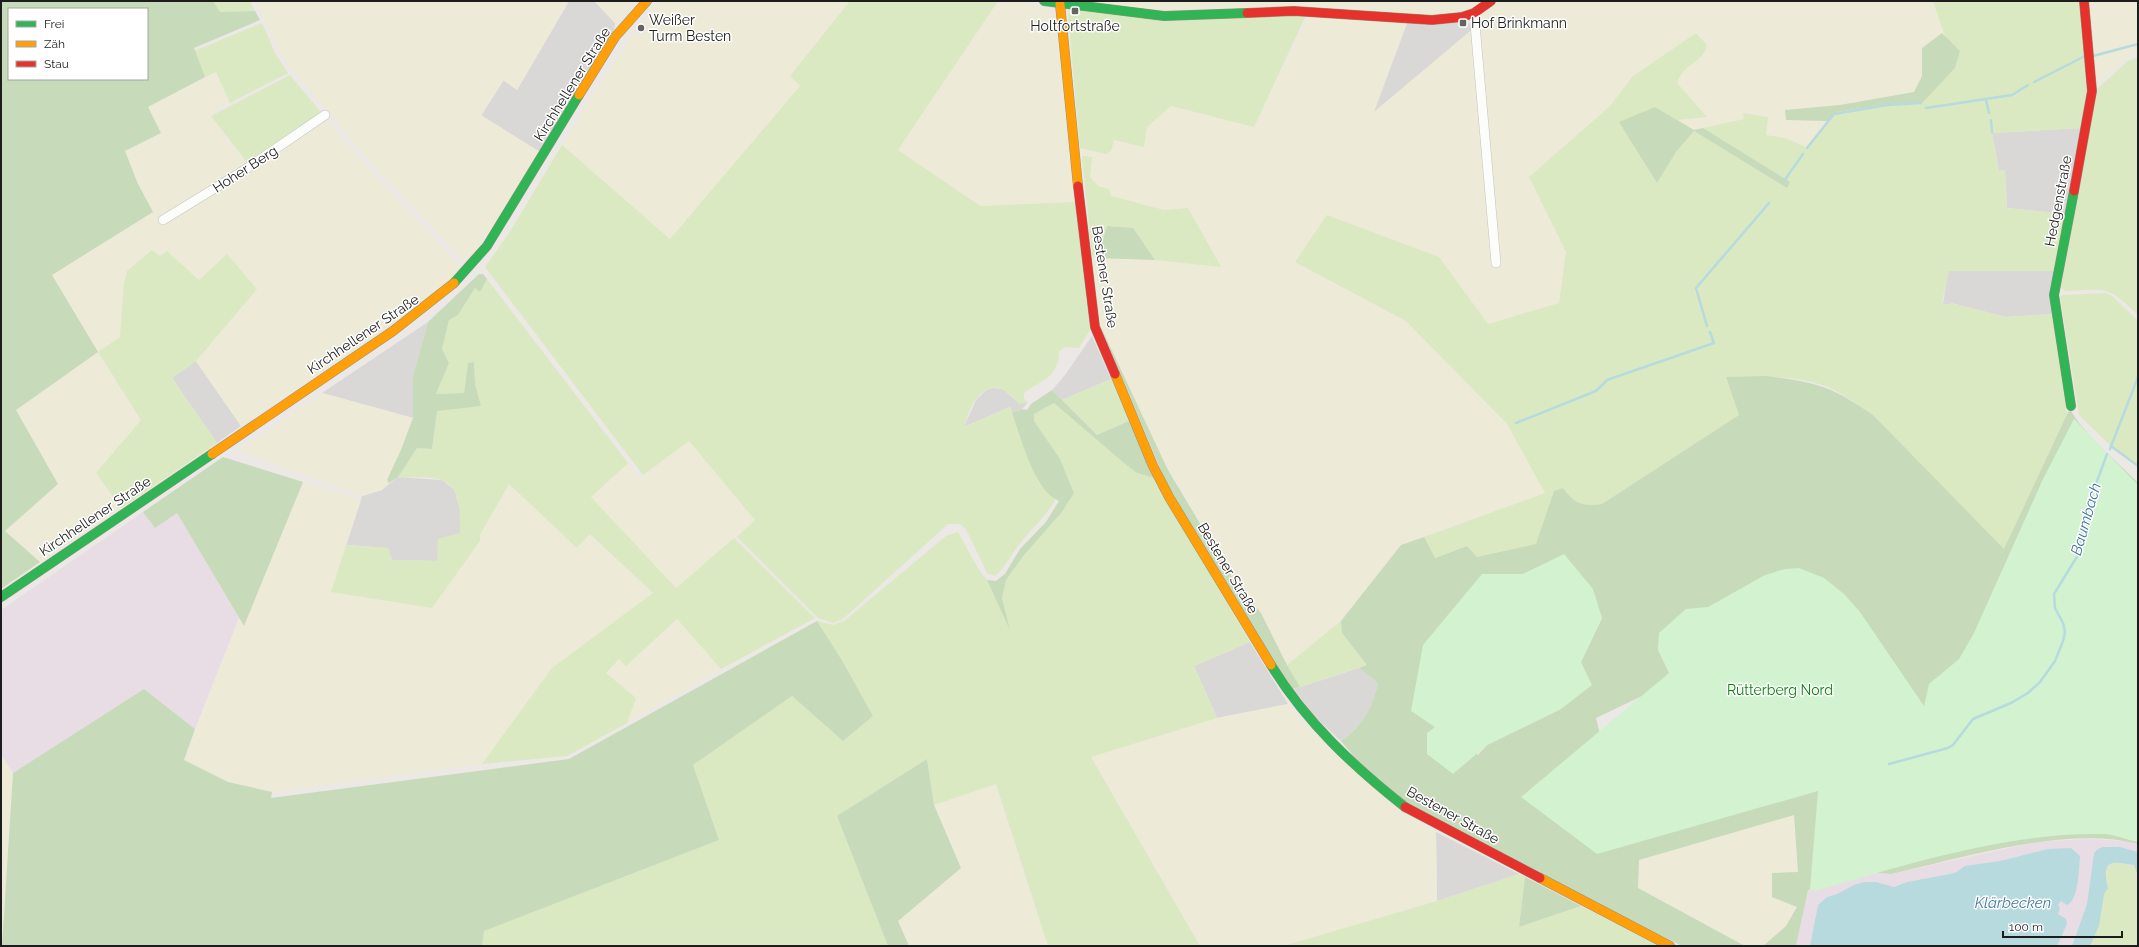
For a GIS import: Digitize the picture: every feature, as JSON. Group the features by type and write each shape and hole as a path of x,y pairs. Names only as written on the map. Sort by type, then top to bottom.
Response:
{"street":[{"path":"1044,1 1164,16 1294,11 1432,20 1474,14 1491,1"},
{"name":"Hedgenstraße","path":"2071,406 2054,295 2092,91 2084,1"},
{"name":"Kirchhellener Straße","path":"1,596 399,327 450,288 468,271 484,250 615,38 644,2"},
{"name":"Bestener Straße","path":"1060,4 1080,202 1095,327 1153,466 1170,497 1288,693 1301,711 1335,746 1370,778 1407,808 1670,946"},
{"path":"1474,14 1496,263"},
{"name":"Hoher Berg","path":"163,220 244,171 325,115"}],"shaded area":[{"path":"255,1 569,1 517,90 503,80 481,115 540,152 492,229 467,264 381,174 292,70 280,52"},
{"path":"569,1 594,1 615,23 614,30 540,152 481,116 504,80 517,90"},
{"path":"594,1 635,1 615,23"},
{"path":"660,1 850,1 790,76 801,86 670,240 562,145 634,32 640,36 649,27 643,21"},
{"path":"998,1 1018,1 1047,8 1056,18 1075,202 980,206 898,150"},
{"path":"1056,1 1486,1 1455,16 1166,13"},
{"path":"1498,1 1933,1 1945,36 1942,34 1922,48 1922,76 1914,92 1840,105 1785,110 1786,120 1827,121 1806,148 1785,138 1766,135 1768,117 1743,113 1744,119 1694,131 1677,120 1707,117 1677,83 1680,73 1705,54 1707,45 1697,33 1633,76 1610,106 1529,177 1566,252 1559,303 1488,324 1439,257 1295,262 1406,321 1507,424 1546,493 1401,545 1341,621 1287,665 1261,613 1232,577 1168,470 1100,325 1092,255 1096,258 1155,260 1221,267 1188,208 1164,210 1111,196 1109,189 1098,186 1090,177 1092,157 1082,156 1080,148 1106,154 1114,140 1147,127 1171,106 1254,127 1308,16 1407,23 1374,112 1474,28 1479,23 1480,15"},
{"path":"2086,1 2138,1 2138,48 2095,86"},
{"path":"1465,20 1474,28 1373,113 1407,23"},
{"path":"216,72 230,103 210,113 229,142 250,166 325,118 364,163 462,268 427,300 241,426 196,361 257,289 199,280 167,251 127,271 124,283 120,337 98,352 141,420 96,473 121,508 40,562 5,531 58,484 16,410 97,352 52,275 153,212 138,184 125,151 161,133 147,107"},
{"path":"2081,128 2066,214 2007,208 2005,170 1999,171 1992,133"},
{"path":"1948,271 2054,271 2052,314 2006,317 1951,303 1950,305 1943,304"},
{"path":"428,322 413,376 413,418 322,393"},
{"path":"1092,336 1111,379 1062,400 1052,390 1065,375"},
{"path":"196,361 241,426 217,443 172,378"},
{"path":"993,388 1003,389 1020,404 1028,402 1022,409 1012,413 1010,407 964,427 976,400 986,390"},
{"path":"322,393 413,418 401,450 387,480 389,483 382,490 362,496 238,451"},
{"path":"689,440 755,521 676,589 591,497 628,463 639,478"},
{"path":"398,477 442,480 454,489 460,509 460,533 437,561 392,560 388,548 346,545 362,496 382,490"},
{"path":"303,482 361,500 331,592 432,608 480,535 509,484 577,548 589,534 653,594 552,668 482,764 272,792 228,782 184,760 239,618 244,626"},
{"path":"143,512 155,527 177,513 239,618 195,729 144,689 13,773 1,755 1,610"},
{"path":"678,619 721,669 627,723 636,698 606,674 619,659 626,666"},
{"path":"1250,642 1288,704 1217,718 1194,666"},
{"path":"1359,668 1378,683 1372,706 1364,721 1341,741 1314,716 1294,689"},
{"path":"1288,704 1301,720 1332,750 1417,820 1436,832 1437,901 1283,946 1200,946 1091,757 1217,718"},
{"path":"1,755 13,773 2,946 1,946"},
{"path":"995,784 1048,946 909,946 898,921 961,868 934,805"},
{"path":"1794,815 1798,872 1773,873 1772,897 1797,907 1786,926 1763,946 1745,946 1638,888 1639,860"},
{"path":"1436,832 1519,874 1437,901"},
{"name":"Klärbecken","path":"2085,839 2126,841 2138,844 2138,946 1796,946 1808,890 1870,872 1891,874 2036,842"}],"green space":[{"path":"1,1 213,1 220,12 255,11 260,20 194,48 205,77 148,107 161,133 125,151 138,184 153,212 52,275 98,352 16,410 58,484 5,531 40,562 1,589"},
{"path":"213,1 250,1 255,11 220,12"},
{"path":"850,1 998,1 898,150 980,206 1075,202 1090,330 1079,348 1065,347 1059,351 1056,367 1052,373 1043,381 1024,393 1024,399 1028,402 1020,404 1004,390 991,388 985,390 980,395 971,407 968,414 965,427 1010,407 1038,481 1055,500 1047,513 1018,546 1002,569 995,576 987,573 966,529 960,524 948,524 843,619 833,623 818,618 737,537 755,520 689,441 643,475 485,267 508,235 562,145 670,239 800,86 790,76"},
{"path":"1933,1 2082,1 2089,87 2081,128 1992,133 1999,171 2005,170 2007,208 2066,214 2054,271 1949,271 1942,302 1943,304 1950,305 1951,303 2006,317 2052,314 2067,415 2004,550 1873,415 1855,402 1822,385 1799,379 1750,376 1726,377 1739,415 1602,504 1589,505 1580,503 1571,497 1563,488 1554,491 1537,544 1477,557 1467,546 1434,558 1424,537 1545,493 1507,424 1406,321 1295,262 1327,215 1439,257 1488,324 1559,303 1566,252 1529,177 1610,106 1633,76 1696,33 1707,45 1705,52 1684,71 1677,83 1707,117 1677,120 1655,107 1639,153 1657,183 1676,152 1694,131 1787,188 1789,182 1703,128 1744,119 1743,113 1768,117 1766,135 1785,138 1808,148 1834,115 1883,106 1921,103 1955,68 1960,51 1945,36"},
{"path":"1071,10 1306,15 1254,127 1171,106 1147,127 1144,147 1114,140 1111,151 1106,154 1080,148 1068,14"},
{"path":"262,23 276,55 288,73 230,103 216,72 205,77 194,51"},
{"path":"1942,33 1960,51 1955,68 1922,103 1888,104 1837,112 1827,121 1786,120 1785,110 1840,105 1914,92 1922,76 1922,48"},
{"path":"2138,58 2138,315 2120,298 2106,291 2065,291 2061,288 2096,90 2128,61"},
{"path":"290,75 323,115 250,166 211,116"},
{"path":"1655,107 1694,130 1703,128 1790,182 1787,188 1694,131 1676,152 1657,183 1619,122"},
{"path":"1082,156 1092,157 1090,177 1098,186 1109,189 1111,196 1164,210 1188,208 1221,267 1155,260 1133,228 1107,226 1098,258 1092,255"},
{"path":"1107,226 1133,228 1155,260 1098,258"},
{"path":"152,250 160,256 167,251 199,280 227,254 257,289 196,361 172,378 217,443 121,508 96,473 141,420 98,352 120,337 124,283 127,271"},
{"path":"479,274 483,274 487,279 480,292 475,288 458,315 449,320 442,349 449,363 436,394 464,393 468,363 474,362 475,384 481,406 437,411 432,449 417,448 398,477 389,483 387,480 401,450 413,418 413,376 428,322"},
{"path":"487,279 628,463 591,497 676,588 734,538 815,618 721,669 677,619 626,666 619,659 606,673 636,698 627,723 567,756 482,764 552,668 653,593 590,534 577,548 509,484 480,535 480,541 432,608 331,592 346,545 388,548 392,560 437,561 438,539 460,533 460,511 456,495 449,484 442,480 432,478 398,477 417,448 432,449 437,410 481,406 475,384 474,362 468,363 464,393 436,394 449,363 442,349 449,320 458,315 475,288 480,292"},
{"path":"2106,293 2112,296 2138,321 2138,466 2110,445 2079,415 2060,297 2063,295"},
{"path":"1100,325 1168,470 1232,577 1261,613 1287,665 1300,687 1289,690 1170,492"},
{"path":"1766,376 1811,383 1834,391 1859,405 1873,415 2004,549 2070,408 2081,426 2090,436 2138,483 2138,844 2110,839 2080,838 2048,841 1982,852 1891,874 1870,872 1808,890 1796,946 1763,946 1786,926 1797,907 1772,897 1772,873 1798,872 1794,815 1639,860 1638,888 1745,946 1682,946 1425,816 1371,776 1341,741 1356,728 1366,716 1373,701 1378,683 1359,668 1367,665 1342,633 1341,621 1401,545 1424,537 1435,558 1467,546 1477,557 1536,544 1554,491 1563,488 1579,503 1589,505 1602,504 1739,415 1726,377","holes":["1565,555 1602,618 1561,709 1487,745 1478,755 1435,727 1482,574 1523,574","1644,695 1603,747 1596,718"]},
{"path":"1111,379 1129,421 1097,435 1062,400"},
{"path":"1052,390 1097,435 1129,421 1154,478 1137,473 1054,403 1034,414 1034,421 1060,459 1074,493 1062,512 1024,555 1006,580 1002,598 1010,630 987,580 996,581 1005,574 1020,549 1046,522 1059,501 1050,495 1042,486 1036,475 1024,449 1012,413 1022,409 1027,410 1031,404"},
{"path":"1054,402 1137,473 1154,478 1250,642 1194,666 1217,718 1091,757 1200,946 1048,946 996,784 934,805 927,759 837,816 888,946 482,946 484,931 719,840 693,765 792,696 843,741 873,716 843,662 817,621 833,625 844,621 946,536 958,532 979,570 987,580 1009,626 1002,598 1006,580 1024,555 1062,512 1074,493 1060,459 1034,421 1034,414"},
{"name":"Rütterberg Nord","path":"2074,419 2138,485 2138,842 2103,834 2030,838 1993,844 1920,861 1814,891 1810,889 1818,791 1597,854 1521,797 1669,673 1658,650 1659,633 1686,609 1708,607 1765,575 1785,569 1799,568 1824,578 1844,594 1860,612 1924,706 1929,684 1959,659 1974,633 2043,479"},
{"path":"223,457 303,482 244,626 177,513 155,528 143,512"},
{"path":"1564,554 1593,589 1602,618 1581,662 1592,685 1561,709 1487,745 1453,774 1427,754 1427,733 1435,727 1411,711 1423,645 1482,574 1523,574"},
{"path":"817,621 843,662 873,716 843,741 792,696 693,765 719,840 484,931 482,946 2,946 13,773 144,689 195,729 184,760 228,782 272,792 271,798 569,759"},
{"path":"1341,621 1342,633 1367,665 1300,687 1287,665"},
{"path":"927,759 934,805 961,868 898,921 909,946 888,946 837,816"},
{"path":"2114,862 2136,867 2138,946 2090,946 2099,926 2104,893 2108,888 2106,879 2107,868"},
{"path":"1519,874 1525,877 1519,927 1581,906 1660,946 1283,946 1437,901"},
{"path":"1525,877 1581,906 1519,927"}],"water":[{"name":"Klärbecken","path":"2103,847 2120,847 2138,852 2138,876 2134,865 2114,863 2107,867 2106,879 2108,888 2104,894 2099,926 2090,946 2072,946 2087,904 2094,853"},
{"name":"Klärbecken","path":"2071,848 2080,856 2078,883 2071,902 2067,905 2061,901 2058,905 2060,908 2058,914 2066,919 2067,924 2057,946 1810,946 1818,905 1827,897 1837,894 1854,885 1864,882 1876,882 1894,887 1907,882 1955,873 1965,866 2000,861 2048,849"}],"waterway":[{"path":"2093,56 2138,44"},
{"path":"2034,82 2085,56"},
{"path":"1926,108 2012,95 2028,85"},
{"path":"1986,100 1989,113"},
{"path":"1807,148 1834,114 1887,105 1921,103"},
{"path":"1991,120 1992,132"},
{"path":"1784,181 1803,154"},
{"path":"1707,326 1696,288 1769,203"},
{"path":"1516,423 1596,391 1607,380 1714,343 1710,332"},
{"name":"Baumbach","path":"2110,449 2138,377"},
{"path":"2111,446 2138,466"},
{"name":"Baumbach","path":"1889,764 1948,748 1953,745 1973,719 2011,703 2028,693 2040,682 2055,661 2065,632 2063,623 2055,608 2054,594 2078,555 2085,514 2107,454"}],"traffic: fast":[{"path":"1044,1 1164,16 1247,13"},
{"path":"454,283 487,246 579,95"},
{"path":"2071,406 2054,295 2074,191"},
{"path":"1,597 212,454"},
{"path":"1271,665 1299,705 1315,724 1367,776 1405,807"}],"traffic: slow":[{"path":"579,95 615,37 647,1"},
{"path":"1060,4 1078,186"},
{"path":"212,454 393,331 454,283"},
{"path":"1115,374 1153,466 1169,497 1271,665"},
{"path":"1540,878 1670,946"}],"traffic: jam":[{"path":"1247,13 1294,11 1432,20 1462,17 1474,13 1491,1"},
{"path":"2074,191 2092,91 2084,1"},
{"path":"1078,186 1095,327 1115,374"},
{"path":"1405,807 1540,878"}],"place":[{"name":"Holtfortstraße","path":"1075,11"},
{"name":"Hof Brinkmann","path":"1463,23"},
{"name":"Weißer Turm Besten","path":"641,28"}]}
